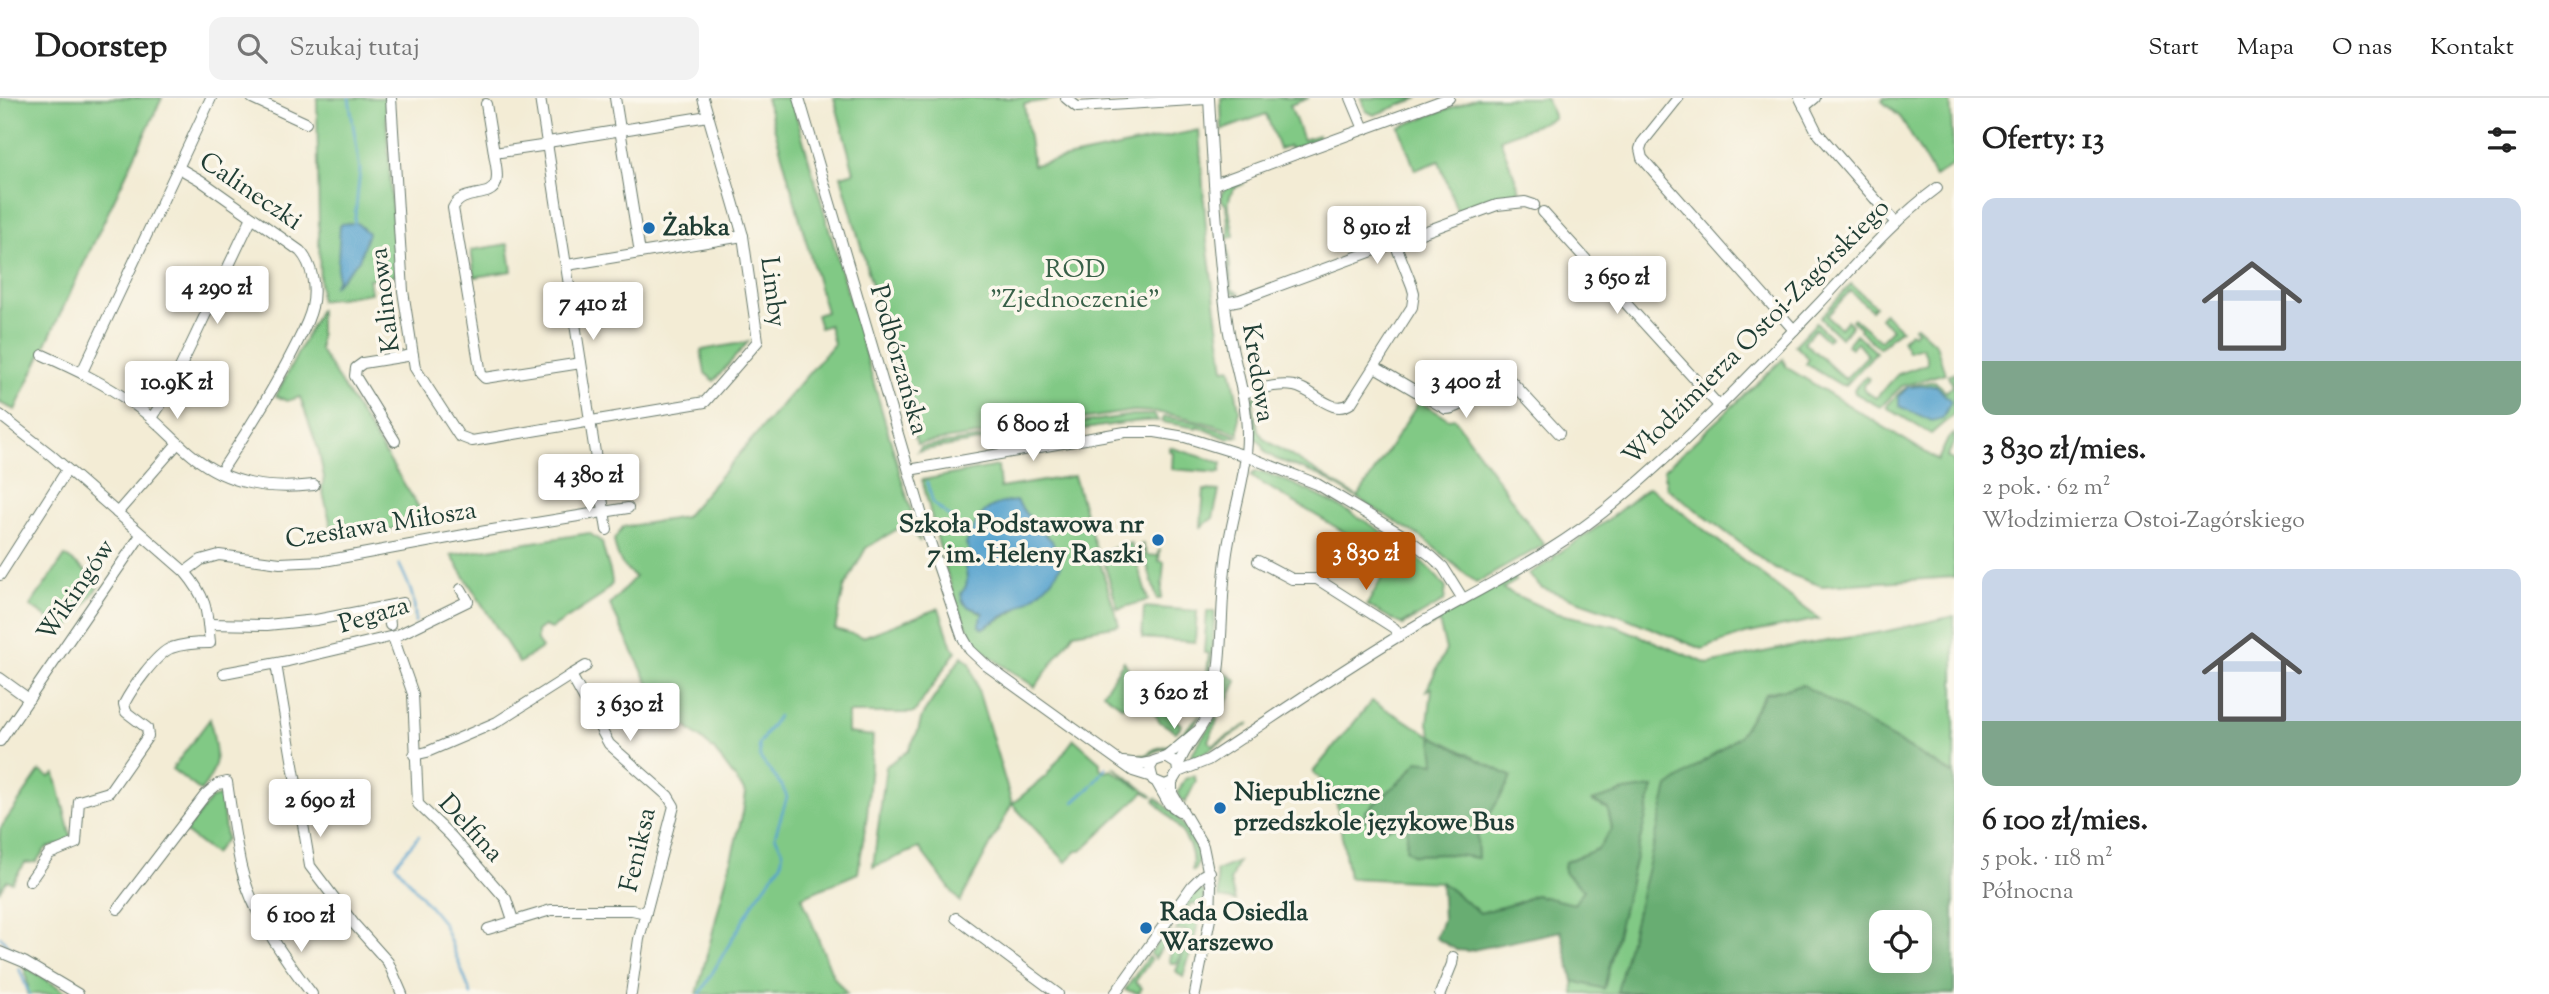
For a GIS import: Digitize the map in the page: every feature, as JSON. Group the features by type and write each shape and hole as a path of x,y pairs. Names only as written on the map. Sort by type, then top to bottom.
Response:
{"street":[{"path":"82,372 211,98"},
{"path":"252,98 306,123"},
{"name":"Kalinowa","path":"391,98 403,291 415,368 459,436 466,440 590,423"},
{"path":"540,98 607,530"},
{"path":"615,98 640,253"},
{"name":"Limby","path":"590,423 705,402 758,341 743,236 703,98"},
{"name":"Podbórzańska","path":"799,98 953,616 967,646 987,666 1133,771 1154,780 1168,804 1183,813"},
{"path":"1066,98 1077,107 1209,99"},
{"path":"1351,98 1364,129"},
{"path":"1214,184 1448,98"},
{"path":"1678,98 1642,143 1642,158 1794,330"},
{"path":"1815,98 1802,102 1817,132 1896,223"},
{"name":"Kredowa","path":"1178,769 1209,713 1215,687 1226,554 1246,456 1243,393 1230,340 1225,303 1209,99"},
{"path":"486,104 497,180 494,187 486,192 457,200 453,208 481,374 485,378 581,363"},
{"path":"494,153 708,116"},
{"name":"Calineczki","path":"179,168 200,180 305,256 310,268 313,305 299,339 275,386 220,473"},
{"name":"Włodzimierza Ostoi-Zagórskiego","path":"1178,769 1208,761 1399,636 1539,557 1587,525 1663,461 1720,407 1896,223 1937,188"},
{"path":"1225,303 1240,300 1497,205 1525,202 1539,209 1720,407"},
{"path":"152,418 168,393 252,217"},
{"path":"567,265 743,236"},
{"path":"1243,393 1280,385 1296,386 1332,406 1340,408 1351,403 1412,307 1412,286 1395,243"},
{"path":"43,355 82,372 132,403 194,457 220,473 241,482 270,487 314,485"},
{"path":"396,441 355,372 363,363 414,355"},
{"path":"1375,367 1446,409 1459,407 1494,381 1506,379 1513,383 1559,433"},
{"path":"0,415 185,572 200,590 210,643 174,647 161,654 153,663 124,704 126,712 147,728 148,736 109,792 79,801 76,843 50,854 30,881"},
{"path":"909,470 1130,432 1176,435 1246,456 1317,484 1404,536 1437,561 1463,599"},
{"path":"117,513 178,443"},
{"path":"0,575 67,470"},
{"name":"Czesława Miłosza","path":"185,572 210,556 280,563 324,561 628,508"},
{"name":"Wikingów","path":"0,741 141,535"},
{"path":"1258,561 1292,579 1317,579 1394,628 1399,636"},
{"name":"Pegaza","path":"224,673 393,637 468,601 461,589"},
{"path":"208,625 267,625 316,620 403,603"},
{"path":"388,606 390,625"},
{"name":"Delfina","path":"393,637 413,694 418,804 451,836 506,899 513,920"},
{"path":"276,664 310,866 354,924 388,962 402,994"},
{"path":"414,755 497,722 586,666"},
{"name":"Feniksa","path":"571,675 609,744 673,802 674,809 646,913 631,994"},
{"path":"0,678 29,699"},
{"name":"Kredowa","path":"1166,757 1197,732"},
{"path":"1123,762 1142,764 1166,757 1174,760 1178,769 1172,782 1172,793 1203,846 1210,872 1210,919 1195,994"},
{"path":"1153,762 1150,768 1154,780 1164,785 1172,782"},
{"path":"118,909 206,794 218,784 227,782 242,868 250,892 284,957 312,994"},
{"path":"1115,994 1192,886 1210,872"},
{"path":"488,929 536,913 558,910 632,910 646,913"},
{"path":"956,918 1058,994"},
{"path":"0,952 24,962 78,994"},
{"path":"1440,994 1453,957"}],"green space":[{"path":"0,98 162,98 15,410 0,403"},
{"path":"317,98 385,98 396,275 369,279 371,293 320,301"},
{"path":"766,98 791,98 920,542 906,524 866,548 844,588 835,629 863,637 939,608 952,647 956,651 914,713 848,713 848,733 873,736 867,816 858,873 802,897 833,976 847,994 697,994 746,793 714,750 665,709 651,689 610,605 635,577 623,565 615,546 614,540 623,527 685,517 834,344 829,325 820,328 816,315 826,312"},
{"name":"ROD \"Zjednoczenie\"","path":"834,98 1060,98 1024,104 1033,165 1199,130 1207,242 1224,369 1231,368 1239,408 1239,433 1187,418 1134,411 917,444 841,176 854,172"},
{"path":"1221,98 1309,98 1290,105 1303,140 1318,135 1319,139 1290,149 1289,146 1279,149 1266,114 1222,130"},
{"path":"1361,98 1419,98 1374,115 1366,111"},
{"path":"1477,98 1546,98 1554,118 1500,139 1520,191 1458,213 1439,161 1415,170 1399,127"},
{"path":"1884,98 1950,98 1954,164 1935,177 1901,118 1882,101"},
{"path":"1242,181 1243,184 1231,193 1229,199 1234,236 1227,239 1232,289 1239,293 1236,294 1231,292 1225,239 1229,232 1226,205 1221,194 1226,187"},
{"path":"508,244 512,271 475,277 471,250"},
{"path":"1851,284 1875,306 1871,310 1850,291 1827,316 1840,328 1847,320 1852,325 1841,338 1820,318"},
{"path":"320,309 320,350 428,522 344,539 334,537 322,489 324,477 319,452 300,397 287,401 276,396"},
{"path":"1884,313 1901,329 1879,348 1852,320 1854,318 1880,341 1892,329 1880,318"},
{"path":"1816,323 1831,337 1827,340 1815,329 1804,342 1845,379 1868,355 1857,342 1851,348 1847,345 1856,334 1876,352 1846,385 1841,385 1806,364 1809,359 1795,345"},
{"path":"1916,326 1936,344 1945,373 1902,386 1880,407 1855,393 1854,389 1866,376 1869,379 1863,387 1876,398 1898,374 1927,364 1922,347 1908,351 1902,340 1910,332 1913,334 1917,331 1914,328"},
{"path":"748,342 714,381 705,373 701,350"},
{"path":"1783,359 1786,367 1938,460 1948,439 1954,434 1954,442 1947,457 1954,461 1954,577 1822,586 1775,569 1667,488 1664,470"},
{"path":"1954,373 1954,414 1931,434 1886,407 1898,394 1912,385 1935,381 1946,392 1953,385 1948,376"},
{"path":"1258,396 1253,404 1258,430 1264,439 1358,497 1419,402 1449,419 1454,418 1544,545 1476,583 1424,539 1321,476 1276,459 1265,452 1263,445 1254,437 1251,401"},
{"path":"1133,415 1154,415 1158,421 1054,429 918,451 921,447"},
{"path":"1164,417 1196,422 1238,436 1228,439 1197,426 1196,428 1162,422"},
{"path":"1169,447 1222,463 1220,473 1172,469 1173,452 1169,451"},
{"path":"998,466 1000,488 1074,476 1119,625 1074,633 1035,687 994,660 972,636 954,595 922,480","holes":["1017,501 1052,541 1029,599 1012,613 983,628 983,614 963,602 968,582 968,561 979,561"]},
{"path":"1255,472 1263,472 1310,492 1387,535 1411,552 1446,588 1444,601 1402,626 1415,617 1401,624 1367,605 1391,560 1250,476"},
{"path":"1649,487 1819,619 1745,634 1702,649 1619,615 1542,588 1528,574 1553,560 1553,557 1605,522"},
{"path":"1204,490 1219,491 1213,518 1201,527"},
{"path":"589,533 602,542 612,584 600,597 551,629 544,626 537,631 537,641 542,648 519,663 451,555"},
{"path":"1131,543 1148,600 1118,609 1101,552"},
{"path":"1141,544 1147,555 1158,556 1160,549 1159,561 1164,562 1161,599 1157,599"},
{"path":"65,556 101,582 67,631 30,606"},
{"path":"1513,576 1516,581 1502,589 1555,613 1616,626 1708,664 1778,649 1883,632 1954,616 1954,774 1802,685 1765,693 1739,738 1696,994 1574,994 1573,981 1604,988 1653,787 1593,801 1608,809 1612,828 1598,849 1565,862 1564,872 1584,890 1574,904 1535,895 1480,913 1441,882 1349,878 1335,793 1313,772 1372,701 1432,736 1428,724 1432,688 1426,691 1446,650 1439,622 1409,637 1409,634","holes":["1418,762 1512,777 1476,836 1478,858 1449,854 1414,855 1406,848 1408,823 1383,829 1364,819 1366,811"]},
{"path":"1144,607 1197,611 1195,642 1142,638"},
{"path":"1207,611 1215,612 1210,674 1207,674 1209,653 1204,653"},
{"path":"962,656 970,663 1012,804 960,902 919,848 873,867 886,766 908,751 922,716"},
{"path":"1124,661 1138,686 1123,707 1103,693"},
{"path":"1223,671 1237,681 1220,716 1217,714"},
{"path":"1803,685 1954,775 1954,994 1617,992 1668,787 1739,736 1765,694"},
{"path":"1149,703 1179,710 1174,719 1182,725 1176,732 1159,721"},
{"path":"1200,715 1195,724 1171,747 1158,750 1144,758 1128,755 1130,752 1145,755 1170,745"},
{"path":"1215,718 1218,719 1208,741 1213,745 1250,723 1195,759 1191,755"},
{"path":"210,719 216,749 215,764 201,791 172,769"},
{"path":"1432,736 1512,777 1477,836 1478,858 1449,854 1414,855 1406,849 1408,823 1383,829 1363,819 1366,811 1404,778 1418,761 1435,763"},
{"path":"1074,739 1100,762 1100,768 1106,772 1112,770 1140,789 1113,766 1153,797 1144,792 1066,862 1012,804 1046,776"},
{"path":"40,771 49,777 55,774 72,841 46,848 36,862 25,863 12,882 7,880 0,890 0,829"},
{"path":"1194,775 1196,781 1185,803 1179,798 1178,792 1185,779"},
{"path":"1653,787 1604,989 1573,981 1561,931 1468,951 1457,950 1436,938 1443,919 1441,882 1480,913 1535,895 1574,904 1584,890 1564,872 1565,862 1598,849 1612,828 1608,809 1592,801 1625,791"},
{"path":"221,796 226,839 214,854 185,832 211,799"},
{"path":"1156,798 1177,817 1194,843 1199,861 1194,871 1187,841 1154,800"},
{"path":"1238,862 1230,881 1235,901 1219,898 1216,871"},
{"path":"1195,891 1204,892 1202,923 1200,905 1191,904 1184,912 1181,911"},
{"path":"1184,916 1198,924 1194,940 1190,939 1185,930 1176,931"},
{"path":"1167,931 1171,932 1155,959 1150,954"},
{"path":"1175,942 1184,942 1184,946 1177,963 1171,963 1169,959"},
{"path":"1188,942 1193,945 1183,977 1176,971"},
{"path":"1148,957 1151,960 1135,982 1142,988 1139,993 1125,990"},
{"path":"24,966 69,994 27,994"}],"water":[{"path":"357,223 368,233 359,260 333,287 337,280 340,224"},
{"path":"1935,385 1951,401 1943,418 1932,421 1899,406 1899,396 1908,387"},
{"path":"1017,501 1052,541 1061,566 1037,594 983,628 979,626 983,613 966,605 962,598 961,593 967,582 964,562 979,561 970,553 966,544 979,519 989,508"}],"waterway":[{"path":"349,98 360,170 354,226"},
{"path":"927,482 933,503 956,522"},
{"path":"399,564 411,592 415,622"},
{"path":"700,994 755,900 781,864 783,851 775,836 787,797 782,786 760,758 759,744 778,716"},
{"path":"1074,802 1094,784 1106,767"},
{"path":"419,836 395,864 443,923 471,994"},
{"path":"0,936 13,952"},
{"path":"19,968 29,994"}],"place":[{"name":"Żabka","path":"649,228"},
{"name":"Szkoła Podstawowa nr 7 im. Heleny Raszki","path":"1158,540"},
{"name":"Niepubliczne przedszkole językowe Bus","path":"1220,808"},
{"name":"Rada Osiedla Warszewo","path":"1146,928"}]}
